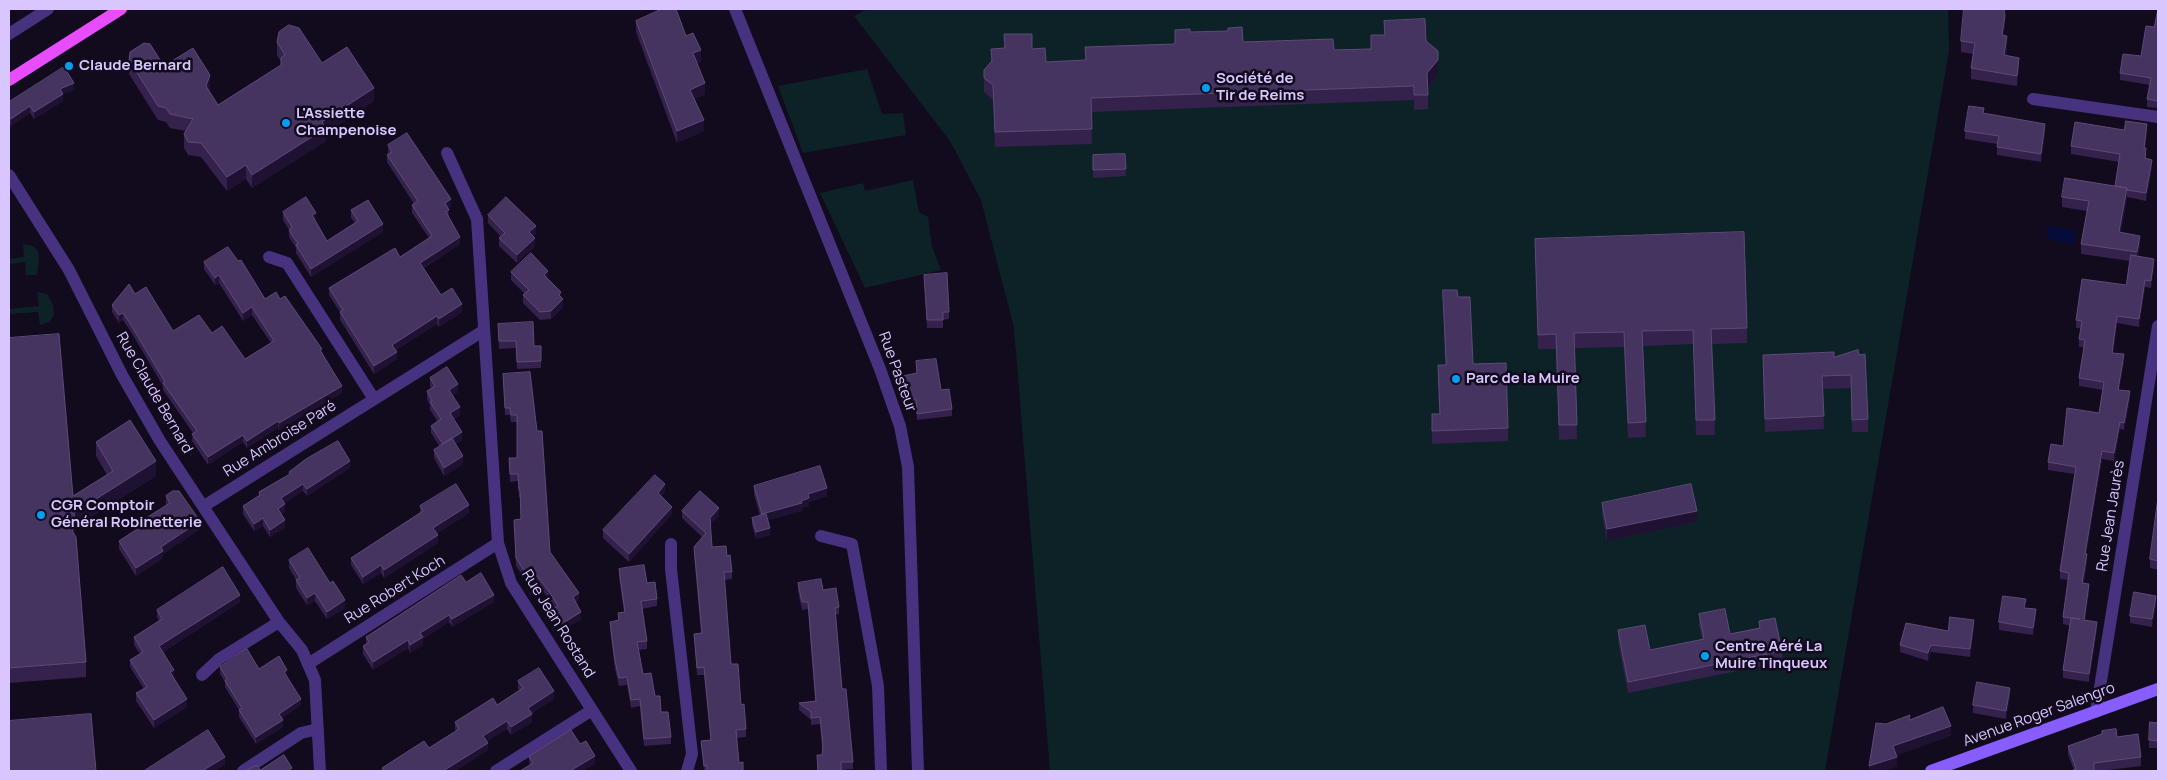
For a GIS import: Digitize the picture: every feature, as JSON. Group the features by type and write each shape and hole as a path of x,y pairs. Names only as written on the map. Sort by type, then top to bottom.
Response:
{"main road":[{"path":"9,80 121,9"}],"street":[{"path":"9,34 48,9"},
{"name":"Rue Pasteur","path":"735,9 880,370 900,426 908,467 918,771"},
{"path":"2033,99 2158,118"},
{"path":"447,153 477,219 483,331"},
{"name":"Rue Claude Bernard","path":"9,175 69,270 122,375 160,441 279,622 302,650 315,680 320,771"},
{"path":"269,257 287,263 374,399"},
{"name":"Rue Jean Jaurès","path":"2096,712 2158,326"},
{"name":"Rue Ambroise Paré","path":"204,506 483,331"},
{"name":"Rue Jean Rostand","path":"483,331 498,543 510,583 631,771"},
{"path":"821,536 852,544 878,686 881,771"},
{"name":"Rue Robert Koch","path":"308,664 498,543"},
{"path":"671,544 671,569 692,754 687,771"},
{"path":"202,676 219,659 279,622"},
{"name":"Avenue Roger Salengro","path":"1931,771 2158,689"},
{"path":"496,771 592,710"},
{"path":"243,771 301,734 318,728"}],"green space":[{"name":"Parc de la Muire","path":"867,9 1948,9 1949,51 1825,771 1050,771 1014,328 981,200 950,141 854,16"},
{"path":"867,69 882,114 903,113 906,135 803,153 778,86"},
{"path":"913,180 919,212 928,217 932,247 941,270 865,288 820,193 863,183 865,191"},
{"path":"23,244 34,247 39,254 37,275 26,275 25,262 9,264 9,259 24,257"},
{"path":"37,292 47,294 53,305 54,315 49,322 40,325 38,312 9,314 9,309 39,306"}],"shaded area":[{"path":"2049,226 2076,230 2074,244 2047,239"}],"building":[{"path":"662,9 676,9 686,36 693,33 701,50 693,53 705,83 690,90 704,120 677,131 636,21"},
{"path":"1964,9 2004,9 2005,16 2002,35 2007,36 2004,55 2019,58 2017,76 1971,68 1975,43 1961,41"},
{"path":"2158,9 2158,101 2147,99 2151,78 2120,73 2123,54 2141,56 2146,26 2154,27"},
{"name":"Société de Tir de Reims","path":"1425,19 1426,41 1438,51 1438,60 1427,73 1428,95 1414,95 1414,86 1091,98 1092,129 995,132 993,85 984,78 984,70 992,61 991,49 1005,48 1004,34 1032,34 1032,49 1045,48 1046,62 1086,60 1085,47 1175,44 1175,30 1190,29 1190,32 1228,31 1228,28 1242,27 1243,42 1333,39 1334,50 1371,49 1371,35 1385,35 1384,21"},
{"path":"289,25 299,28 322,63 347,47 374,88 322,122 326,128 252,175 246,165 227,177 201,143 188,142 184,134 193,119 170,114 166,108 158,106 129,60 130,52 144,43 150,44 164,66 193,48 210,75 206,86 218,105 281,65 281,58 285,55 277,42 279,32"},
{"path":"64,67 74,83 60,89 63,94 34,112 30,106 11,119 9,115 9,102"},
{"path":"1969,106 1984,108 1983,113 2045,124 2041,154 1997,147 1999,136 1965,131"},
{"path":"2126,121 2147,124 2144,148 2146,148 2145,158 2152,160 2146,193 2115,186 2120,154 2071,146 2075,122 2124,130"},
{"path":"407,133 451,199 445,203 449,210 446,212 460,237 420,263 441,295 452,288 462,304 439,319 437,316 392,345 397,352 374,366 340,312 343,310 329,288 395,248 400,257 432,236 412,205 418,201 387,155 392,152 388,145"},
{"path":"1125,154 1126,169 1093,170 1093,155"},
{"path":"2065,178 2127,188 2119,232 2140,236 2137,252 2081,244 2089,201 2062,197"},
{"path":"306,197 316,213 312,215 327,241 358,221 351,210 368,200 383,224 311,269 296,245 298,244 289,230 292,227 283,212"},
{"path":"506,197 536,226 529,232 535,238 517,255 499,238 505,233 488,215"},
{"path":"1744,232 1747,328 1711,329 1715,420 1696,420 1693,330 1642,331 1646,422 1628,423 1624,332 1574,333 1577,425 1559,425 1556,334 1538,335 1535,239"},
{"path":"228,247 238,261 241,260 265,299 276,292 280,299 285,296 322,349 320,350 342,386 279,423 278,421 247,441 243,435 208,457 192,434 197,431 163,383 165,382 131,325 123,313 119,315 112,305 129,284 135,294 146,287 173,331 199,315 212,333 222,326 245,359 274,341 252,307 243,313 219,275 215,278 204,262"},
{"path":"531,253 548,271 544,275 561,292 559,295 563,299 551,311 540,312 523,295 529,290 511,272"},
{"path":"2131,255 2154,259 2151,281 2145,280 2139,319 2117,316 2112,353 2124,354 2118,390 2130,391 2124,423 2120,422 2114,453 2102,451 2085,554 2087,554 2082,583 2089,584 2084,620 2097,622 2089,674 2063,670 2071,618 2080,619 2063,617 2069,573 2060,571 2076,467 2048,462 2051,444 2063,446 2067,408 2099,413 2104,382 2079,378 2085,340 2079,339 2082,321 2076,320 2082,279 2126,285"},
{"path":"947,273 949,312 943,312 943,320 927,320 924,275"},
{"path":"1443,290 1457,290 1458,297 1470,297 1473,364 1506,363 1508,428 1432,431 1432,414 1440,414 1438,365 1446,365"},
{"path":"533,322 534,346 541,346 541,361 517,362 516,341 499,341 498,324"},
{"name":"CGR Comptoir Général Robinetterie","path":"59,334 73,496 113,471 96,442 130,420 156,461 74,513 75,528 72,531 76,537 86,662 9,668 9,338"},
{"path":"1858,350 1859,355 1865,354 1868,419 1852,420 1851,375 1822,376 1824,416 1765,419 1763,355 1834,352 1834,357"},
{"path":"936,359 941,390 949,389 952,409 917,414 916,399 911,399 902,376 917,373 916,361"},
{"path":"447,367 458,384 449,390 460,407 450,413 462,432 443,444 431,426 441,419 430,402 432,401 427,391 435,386 430,378"},
{"path":"530,372 537,431 542,431 550,552 579,593 573,597 581,612 560,625 551,611 558,606 550,593 535,573 528,577 516,558 514,520 521,519 520,490 518,474 510,474 509,458 517,458 517,415 511,415 510,408 505,408 503,374"},
{"path":"452,438 463,456 444,468 434,450"},
{"path":"338,441 350,461 307,489 303,484 281,498 285,504 278,509 285,520 270,530 263,518 254,524 243,506 260,495 259,492 290,474 289,472 306,459"},
{"path":"820,466 827,488 808,494 809,498 801,501 802,503 762,514 754,486"},
{"path":"655,475 665,484 658,493 672,507 629,554 603,530"},
{"path":"456,484 469,505 433,528 438,535 384,570 381,565 363,577 351,558 423,511 420,506"},
{"path":"1691,484 1697,511 1607,529 1602,503"},
{"path":"173,491 179,491 200,521 161,547 163,551 136,568 119,541 145,524 143,520 170,503 166,496"},
{"path":"700,491 719,508 710,518 712,547 726,546 727,556 730,555 732,572 724,572 731,664 738,664 741,705 744,704 746,729 736,730 739,763 743,762 743,771 707,771 707,765 704,766 701,741 711,740 704,667 697,668 694,634 702,633 694,547 706,533 682,511"},
{"path":"2158,498 2158,561 2150,559"},
{"path":"766,514 770,528 756,532 752,518"},
{"path":"308,548 330,583 333,581 345,600 327,612 315,593 307,598 296,580 300,578 289,560"},
{"path":"644,565 647,583 655,582 657,599 641,601 647,641 637,642 643,674 651,673 655,696 660,696 661,712 668,712 671,737 644,739 640,699 631,700 627,677 619,678 615,661 610,622 619,620 618,613 625,612 619,569"},
{"path":"223,567 240,595 159,646 174,670 170,672 187,699 154,720 136,693 147,687 130,660 143,652 134,637 162,619 157,610"},
{"path":"481,573 494,595 452,619 449,615 420,633 423,637 410,645 408,640 373,662 363,646 369,642 366,637 461,575 466,582"},
{"path":"821,579 823,590 836,588 839,607 835,608 842,689 846,689 853,762 841,762 841,771 818,771 817,755 822,755 823,745 820,717 811,718 811,712 799,703 816,701 808,602 802,602 798,583"},
{"path":"2134,592 2156,596 2152,619 2130,616"},
{"path":"2003,596 2026,599 2024,608 2036,609 2033,628 1999,622"},
{"path":"1725,609 1730,634 1760,628 1759,621 1775,618 1782,651 1628,682 1618,630 1645,625 1650,650 1704,639 1699,614"},
{"path":"1950,617 1974,620 1970,649 1931,645 1928,653 1900,645 1906,623 1948,631"},
{"path":"247,649 259,669 279,656 287,670 284,672 301,699 279,714 283,720 256,737 239,710 242,708 225,681 227,679 220,667"},
{"path":"539,668 554,691 528,708 532,714 511,727 507,721 483,736 488,743 443,771 384,771 382,768 424,741 429,748 459,729 455,722 493,698 497,705 523,688 518,681"},
{"path":"1977,682 2010,688 2006,711 1973,705"},
{"path":"1943,707 1951,726 1893,746 1897,757 1869,766 1876,723 1886,724 1910,715 1909,720"},
{"path":"91,714 96,771 9,771 9,721"},
{"path":"2150,722 2158,723 2158,741 2149,740"},
{"path":"2116,729 2117,737 2138,734 2141,757 2094,763 2094,771 2071,771 2076,769 2068,746 2102,734 2102,731"},
{"path":"208,730 225,757 202,771 144,771"},
{"path":"571,730 580,744 586,741 595,756 570,771 520,771 533,763 529,757"},
{"path":"284,755 292,768 288,771 245,771 257,765 260,770"}],"place":[{"name":"Claude Bernard","path":"69,66"},
{"name":"Société de Tir de Reims","path":"1206,88"},
{"name":"L'Assiette Champenoise","path":"286,123"},
{"name":"Parc de la Muire","path":"1456,379"},
{"name":"CGR Comptoir Général Robinetterie","path":"41,515"},
{"name":"Centre Aéré La Muire Tinqueux","path":"1705,656"}]}
